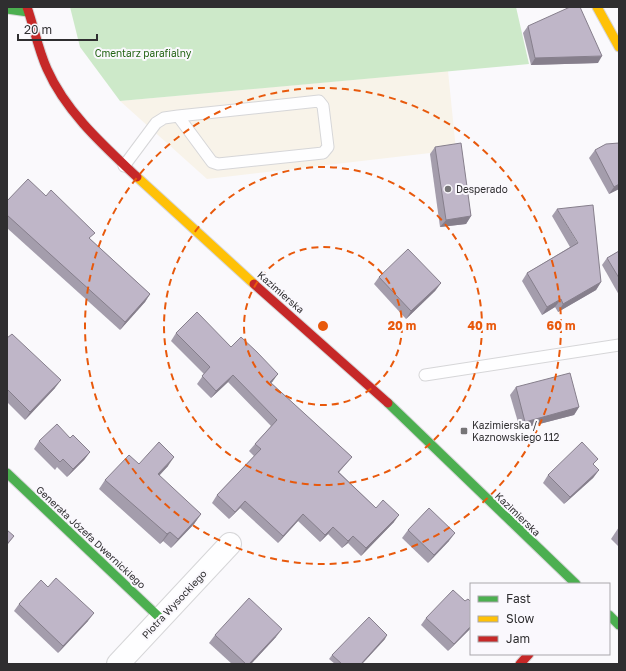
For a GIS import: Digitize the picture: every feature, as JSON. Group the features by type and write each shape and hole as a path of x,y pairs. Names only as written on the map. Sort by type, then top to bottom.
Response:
{"main road":[{"path":"597,7 619,47"},
{"path":"7,9 28,10"},
{"name":"Kazimierska","path":"28,10 47,69 71,109 95,138 220,254 368,383 575,583"},
{"name":"Generała Józefa Dwernickiego","path":"7,473 160,618"},
{"path":"610,617 619,625"},
{"path":"520,664 528,655"}],"street":[{"name":"Piotra Wysockiego","path":"118,664 230,544"}],"lane":[{"path":"124,166 156,123 164,118 178,116 319,101 324,106 328,147 323,153 218,164 212,162 178,116"},
{"path":"425,375 619,345"}],"shaded area":[{"path":"448,71 456,150 207,179 120,101"}],"green space":[{"name":"Cmentarz parafialny","path":"70,7 516,7 529,64 120,101 80,47"}],"building":[{"path":"570,7 580,7 602,56 535,58 528,26"},
{"name":"Desperado","path":"461,143 471,216 446,220 435,147"},
{"path":"619,143 619,184 614,187 595,150 606,144"},
{"path":"28,179 46,196 51,190 95,233 89,238 150,294 125,322 7,215 7,201"},
{"path":"593,205 601,282 563,304 561,299 547,307 527,273 578,243 557,209"},
{"path":"408,249 441,283 411,311 379,277"},
{"path":"619,251 619,278 607,258"},
{"path":"197,312 231,347 241,337 257,352 278,374 270,382 352,457 338,472 376,508 383,500 399,515 366,548 353,536 348,541 333,527 325,535 303,514 283,536 245,501 235,512 217,495 261,449 255,444 277,420 233,375 216,391 202,376 210,367 176,333"},
{"path":"12,334 61,380 30,412 7,389 7,338"},
{"path":"570,373 579,407 525,422 516,387"},
{"path":"57,424 70,438 73,435 90,452 73,469 63,459 60,462 39,441"},
{"path":"159,442 174,457 158,474 201,514 178,539 170,532 167,534 105,480 129,455 139,464"},
{"path":"582,442 598,459 593,464 599,470 570,497 548,475"},
{"path":"429,508 455,533 434,555 408,530"},
{"path":"7,530 14,536 7,544"},
{"path":"56,578 94,613 63,646 19,604 41,580 48,587"},
{"path":"453,590 465,601 468,599 470,601 470,627 454,644 426,618"},
{"path":"249,598 282,629 249,664 246,664 215,635"},
{"path":"369,617 387,635 361,664 342,664 332,655"}],"traffic: fast":[{"path":"7,9 28,12"},
{"path":"388,403 575,583"},
{"path":"7,473 160,618"},
{"path":"610,616 619,625"}],"traffic: slow":[{"path":"597,7 619,47"},
{"path":"137,177 254,284"}],"traffic: jam":[{"path":"27,7 47,69 64,100 86,127 137,177"},
{"path":"254,284 388,403"},
{"path":"520,664 528,655"}],"place":[{"name":"Desperado","path":"448,189"},
{"name":"Kazimierska / Kaznowskiego 112","path":"464,431"}]}
